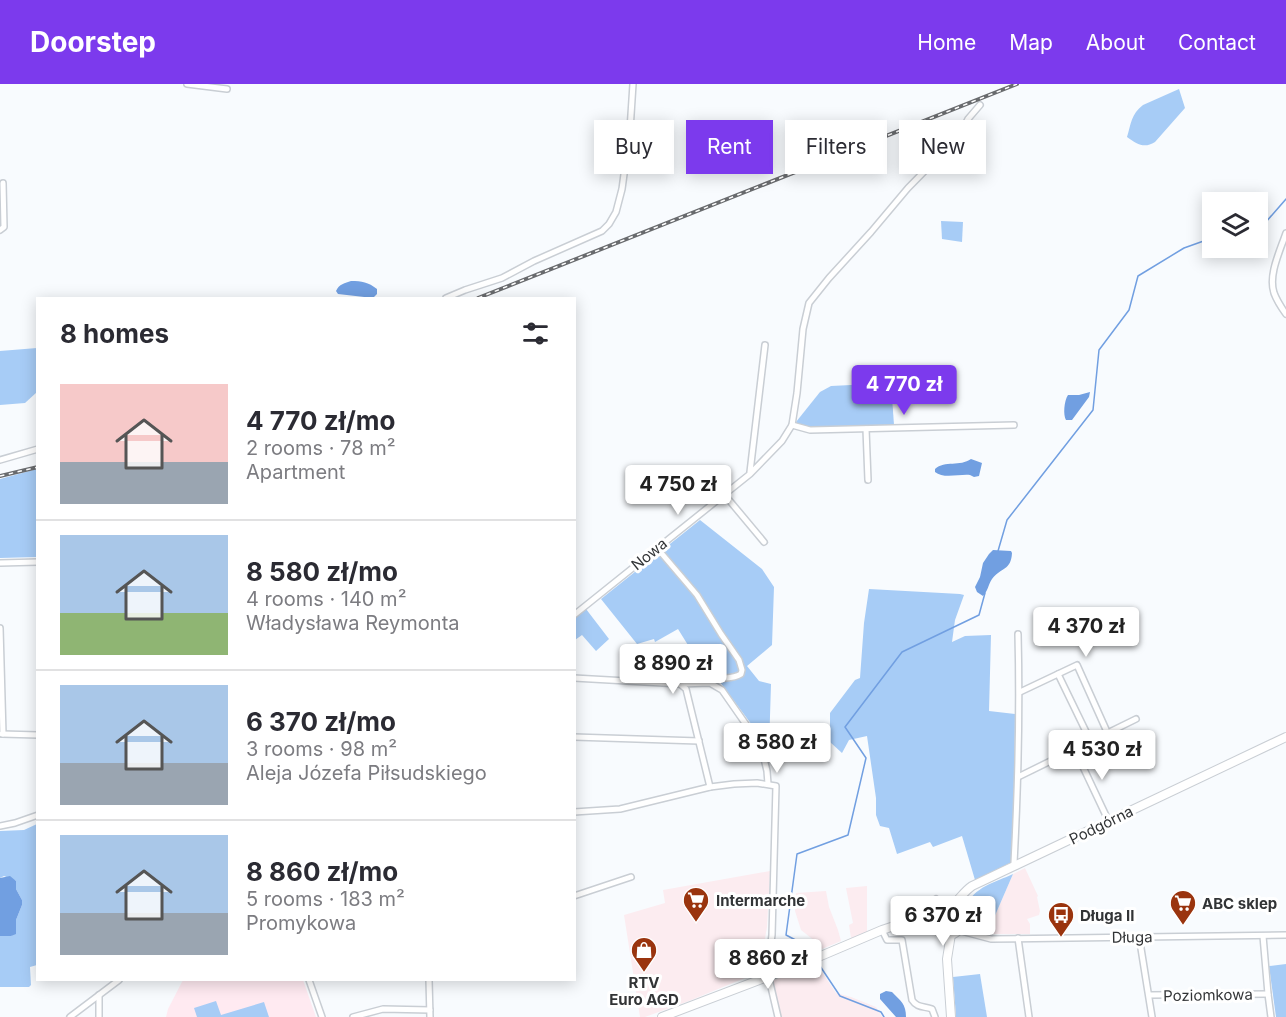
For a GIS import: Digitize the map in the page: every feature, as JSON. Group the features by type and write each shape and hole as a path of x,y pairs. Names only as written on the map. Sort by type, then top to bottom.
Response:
{"main road":[{"name":"Podgórna","path":"947,907 966,890 1286,737"},
{"name":"Podgórna","path":"959,913 964,898 981,883"},
{"path":"662,1017 845,947 882,930 925,920 947,907 959,913 961,922 960,927 950,934 947,958 951,1017"},
{"path":"936,914 934,922 936,928"},
{"path":"910,924 930,926 950,934"}],"street":[{"path":"188,84 227,89"},
{"path":"448,297 502,278 602,231 609,224 616,212 622,189 630,130 633,84"},
{"path":"980,105 968,119 959,136 908,188 809,303 803,328 792,425 810,430 1014,425"},
{"path":"0,230 4,227 3,183"},
{"path":"1286,233 1276,264 1273,285 1274,294 1286,314"},
{"path":"750,474 765,345"},
{"name":"Nowa","path":"576,613 750,474 782,441 792,425"},
{"path":"866,429 868,480"},
{"path":"0,460 36,449"},
{"path":"724,494 764,542"},
{"path":"576,678 680,684 711,683 717,679 734,678 741,674 739,660 720,634 698,595 657,548"},
{"path":"0,563 36,562"},
{"path":"0,628 1,734 36,735"},
{"path":"1016,866 1014,863 1020,692 1018,634"},
{"path":"1020,692 1077,665 1108,734"},
{"path":"1058,674 1091,742"},
{"path":"711,683 722,690 761,746 768,784"},
{"path":"680,684 687,689 710,788"},
{"path":"1018,777 1136,719"},
{"path":"576,737 699,741"},
{"path":"1075,750 1108,822"},
{"path":"576,812 620,808 734,784 757,783 777,786 772,935 767,962 778,1017"},
{"path":"0,826 36,816"},
{"path":"576,895 630,877"},
{"path":"936,914 934,900 947,907"},
{"path":"961,922 979,936"},
{"path":"882,930 887,940 902,940 912,1000 918,1006 932,1010 936,1017"},
{"name":"Długa","path":"950,934 961,931 991,939 1286,935"},
{"path":"1139,936 1152,1017"},
{"path":"1263,936 1272,1017"},
{"path":"1018,938 1029,1017"},
{"path":"70,1017 115,981"},
{"path":"309,981 322,1017"},
{"path":"429,981 430,1017"},
{"name":"Poziomkowa","path":"1149,995 1268,994"},
{"path":"99,995 99,1017"},
{"path":"353,1017 383,1009 430,1010"}],"shaded area":[{"path":"1179,89 1185,108 1155,142 1141,145 1127,137 1132,120 1139,108"},
{"path":"941,221 963,222 962,242 942,239"},
{"path":"351,281 362,282 377,289 377,294 374,297 364,297 338,294 336,291 342,284"},
{"path":"36,348 36,393 25,403 0,405 0,351"},
{"path":"891,383 894,425 808,428 797,426 796,422 820,392 831,386"},
{"path":"1090,392 1089,397 1072,420 1066,420 1064,408 1068,395"},
{"path":"971,459 982,463 979,476 947,476 935,472 939,466 962,463"},
{"path":"36,469 36,557 0,558 0,479"},
{"path":"700,520 762,569 774,587 772,645 747,666 759,681 771,684 769,748 720,682 677,678 679,659 691,650 678,629 655,642 654,639 637,644 601,599"},
{"path":"993,550 1011,551 1011,559 1008,566 995,575 983,596 977,592 975,587 983,563"},
{"path":"869,589 964,595 955,620 952,642 965,636 991,635 989,711 1015,714 1014,861 975,880 962,836 933,847 930,842 897,854 889,828 880,826 876,815 876,798 867,736 849,740 842,753 830,742 830,713 855,680 860,678"},
{"path":"586,609 609,639 596,651 582,635 576,639 576,617"},
{"path":"36,824 36,965 30,967 31,985 29,987 0,987 0,936 11,936 16,930 16,920 22,900 16,889 16,881 4,876 0,878 0,831 24,830"},
{"path":"1025,868 1038,896 1040,911 1039,915 1027,919 1030,924 1030,934 987,934 1013,874"},
{"path":"770,871 767,927 757,973 689,1001 640,1017 624,915 665,903 663,890"},
{"path":"1013,874 987,934 982,934 971,923 966,907 969,900 979,890"},
{"path":"10,876 16,881 16,889 22,905 16,920 16,934 0,936 0,878"},
{"path":"867,886 867,932 851,938 849,925 853,923 846,888"},
{"path":"826,891 841,941 822,949 801,930 795,911 796,893"},
{"path":"816,963 836,993 876,1007 882,1017 780,1017 772,981"},
{"path":"1286,964 1286,1017 1276,1017 1269,966"},
{"path":"980,974 987,1017 956,1017 953,977"},
{"path":"182,981 303,981 316,1017 166,1017"},
{"path":"886,991 892,992 902,1003 906,1017 896,1017 880,999 880,994"},
{"path":"216,1001 221,1015 264,1002 269,1017 197,1017 194,1008"}],"waterway":[{"path":"1268,220 1286,199"},
{"path":"998,551 1007,520 1093,410 1099,350 1129,310 1138,276 1184,248 1202,242"},
{"path":"812,952 807,946 786,935 797,854 848,835 866,758 845,727 902,652 979,615 985,593"},
{"path":"818,963 840,996 881,1012 884,1017"}],"railway":[{"path":"481,297 1017,84"},
{"path":"0,476 36,467"}],"place":[{"name":"Intermarche","path":"696,923"},
{"name":"ABC sklep","path":"1183,926"},
{"name":"Długa II","path":"1061,938"},
{"name":"RTV Euro AGD","path":"644,973"}]}
